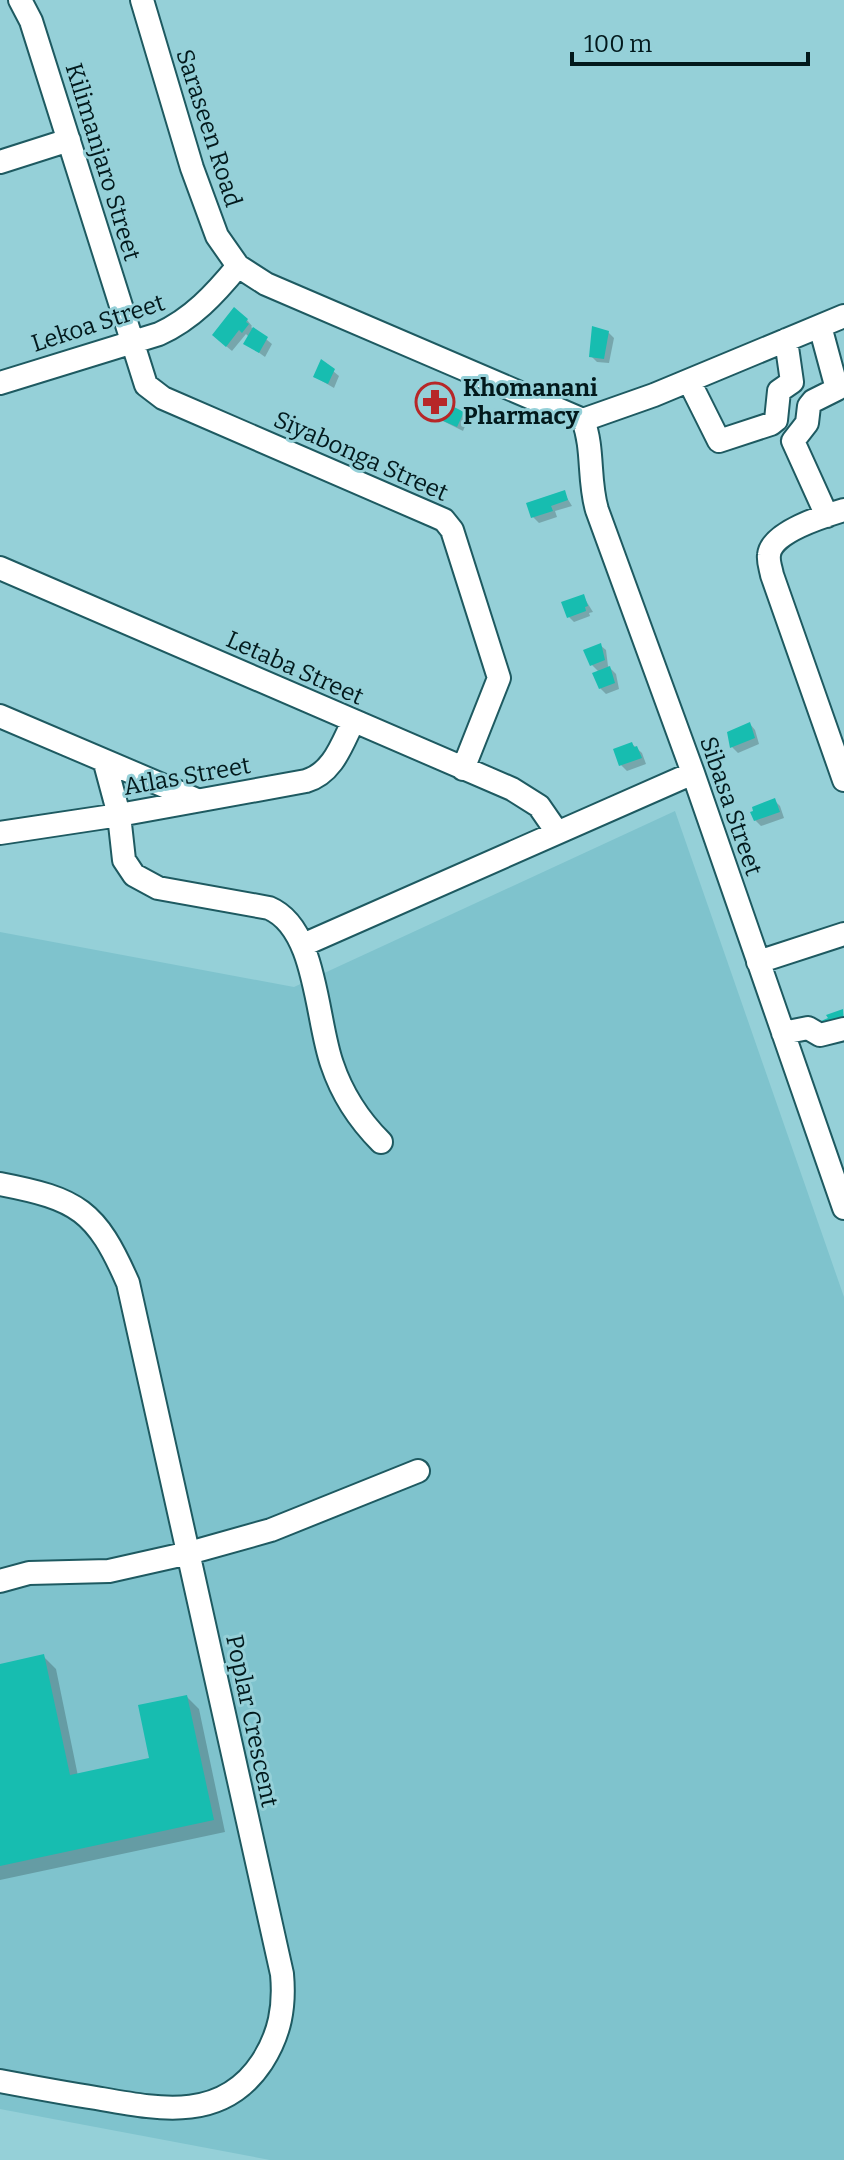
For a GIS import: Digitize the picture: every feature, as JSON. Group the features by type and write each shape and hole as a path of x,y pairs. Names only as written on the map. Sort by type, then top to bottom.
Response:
{"street":[{"name":"Kilimanjaro Street","path":"20,0 31,21 132,342"},
{"name":"Saraseen Road","path":"142,0 192,168 217,236 238,266"},
{"path":"0,162 69,140"},
{"path":"238,266 266,284 583,420 689,381 844,316"},
{"name":"Lekoa Street","path":"0,383 181,324 238,266"},
{"path":"820,326 837,389 813,401 804,429 793,441 836,513 787,533 768,555 772,575 844,780"},
{"path":"689,381 719,441 771,424 776,420 777,396 792,382 786,340"},
{"name":"Siyabonga Street","path":"132,342 146,385 163,398 435,516 448,525 456,540 499,678 463,769"},
{"name":"Sibasa Street","path":"583,420 589,437 594,500 693,773 844,1208"},
{"name":"Letaba Street","path":"0,568 525,796 539,806 557,832"},
{"path":"0,716 197,800"},
{"name":"Atlas Street","path":"0,833 119,815 313,779 333,761 353,722"},
{"path":"105,763 119,815 124,860 128,869 141,881 158,888 269,908 289,921 303,945 338,1082 365,1126 381,1142"},
{"path":"303,945 693,773"},
{"path":"758,962 844,934"},
{"path":"783,1033 808,1028 820,1035 844,1029"},
{"name":"Poplar Crescent","path":"0,1184 58,1197 97,1224 128,1283 282,1974 284,1999 272,2047 256,2071 236,2090 205,2105 154,2109 0,2081"},
{"path":"0,1581 29,1573 109,1571 189,1553 271,1530 418,1471"}],"shaded area":[{"path":"675,811 844,1297 844,2160 270,2160 0,2109 0,932 294,987"}],"building":[{"path":"234,307 248,319 246,322 249,324 242,333 239,330 226,347 212,335"},
{"path":"592,326 609,331 604,359 589,357"},
{"path":"253,327 268,337 259,353 243,344"},
{"path":"321,359 335,369 328,384 313,377"},
{"path":"428,396 442,401 436,415 423,410"},
{"path":"448,404 464,412 457,427 441,420"},
{"path":"565,490 568,500 551,506 553,511 531,518 526,503"},
{"path":"584,594 588,606 585,607 586,611 567,618 561,602"},
{"path":"601,643 605,660 590,666 583,650"},
{"path":"610,666 615,683 599,689 592,673"},
{"path":"750,722 755,738 730,748 727,732"},
{"path":"632,742 642,758 619,766 613,749"},
{"path":"775,798 780,812 754,821 750,812 753,811 752,807"},
{"path":"843,1009 844,1025 825,1032 821,1021 828,1018 826,1015"},
{"path":"44,1654 70,1775 149,1758 138,1705 187,1695 214,1820 0,1866 0,1664"}],"place":[{"name":"Khomanani Pharmacy","path":"435,402"}]}
